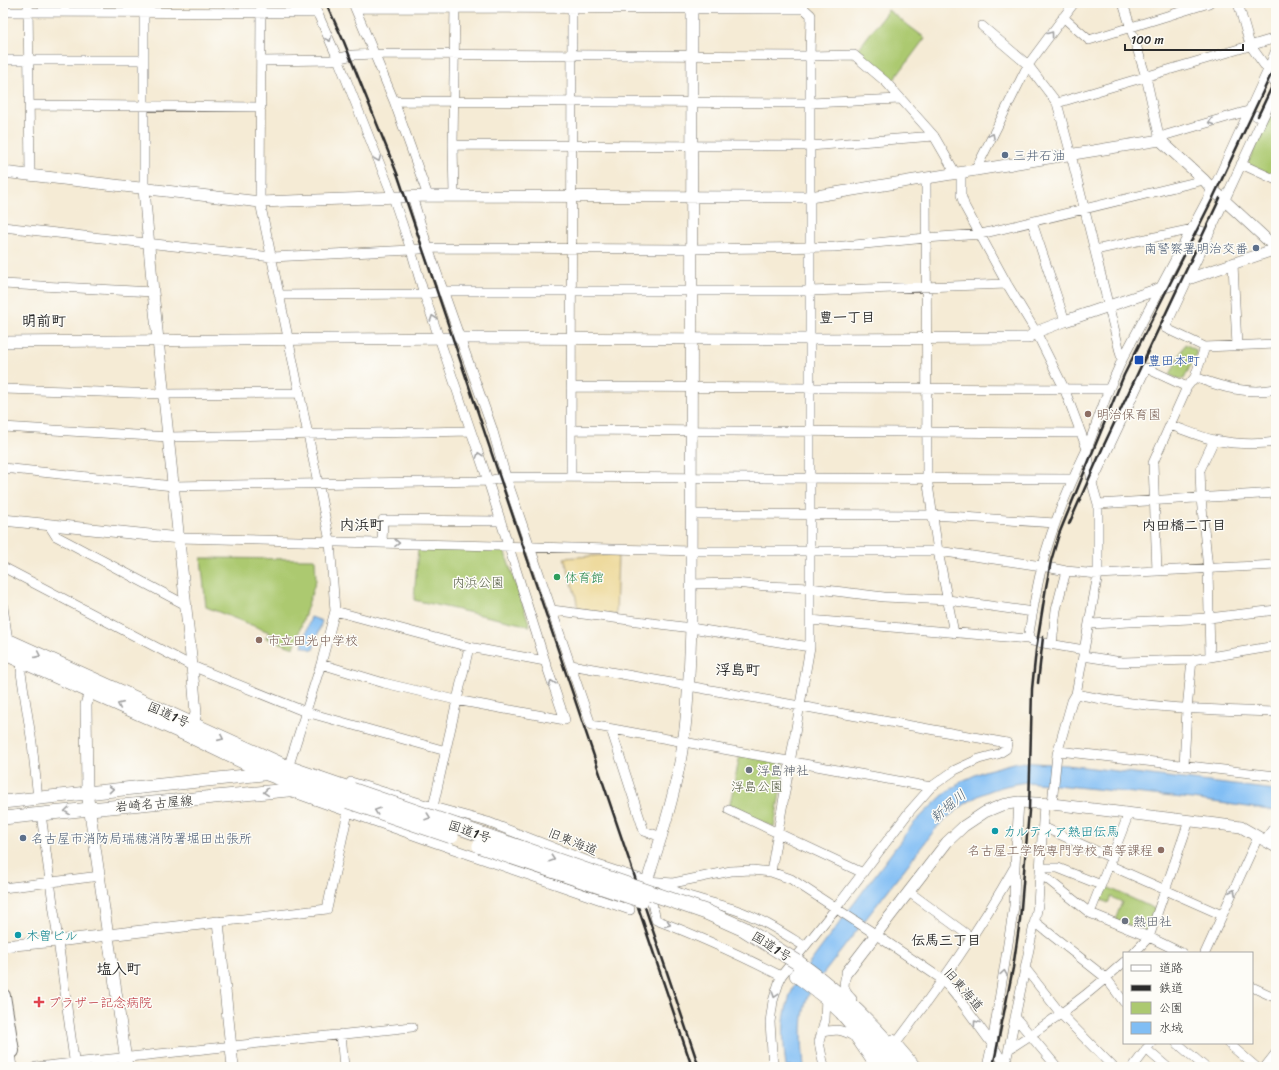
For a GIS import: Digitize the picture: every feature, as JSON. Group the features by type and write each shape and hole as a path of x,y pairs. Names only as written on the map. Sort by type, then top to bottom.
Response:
{"highway":[{"name":"国道1号","path":"5,644 22,660 189,735 270,774 701,920 737,936 829,993 893,1048 906,1067"},
{"name":"国道1号","path":"5,644 193,725 291,770 349,801"},
{"name":"国道1号","path":"829,993 888,1067"},
{"path":"3,1038 8,1067"}],"main road":[{"name":"岩崎名古屋線","path":"3,802 270,774 291,770"},
{"name":"岩崎名古屋線","path":"3,818 288,790 305,787"},
{"path":"3,996 15,1067"}],"street":[{"path":"313,3 338,59 393,197 424,294 488,481 565,720 456,700 384,683 321,664"},
{"path":"975,171 1028,65 1074,3"},
{"path":"3,342 459,338 1028,338 1036,332 1065,321 1276,248 1160,140 1146,77 1123,3"},
{"path":"1063,17 1089,40 1209,3"},
{"path":"1238,3 1250,45 1268,70 1276,86"},
{"path":"428,196 394,101 354,5 801,6 811,15 810,647 770,872"},
{"path":"454,196 453,145 455,5"},
{"path":"571,477 572,5"},
{"path":"692,6 692,514 689,687 677,780 662,837 648,881 656,920 736,953 781,976"},
{"path":"3,12 28,8 261,8 317,12"},
{"path":"28,8 30,175"},
{"path":"144,8 144,189 153,292 192,666 196,713 193,725"},
{"path":"261,8 260,202 330,541 335,611 291,770"},
{"path":"982,26 1028,65 1057,103 1096,250 1122,360"},
{"path":"1057,103 1276,38"},
{"path":"3,227 272,257 428,248 810,248 981,234 1208,184 1217,180 1276,50"},
{"path":"261,61 338,59 353,54 854,55 886,82 934,136 958,174 961,194 965,207 1007,284 1036,332 1064,388 1087,448 1092,483 1098,504 1098,574 1090,624 1076,694 1072,701 1058,752 1053,792 1048,804 1043,827 1038,905 1005,1067"},
{"path":"3,60 144,60"},
{"path":"1276,90 1165,328 1205,347 1276,344"},
{"path":"394,101 810,103 900,99"},
{"path":"30,105 261,107"},
{"path":"3,172 260,202 412,196 810,197 1160,140 1166,135 1248,111 1262,118"},
{"path":"453,145 810,146 934,136"},
{"path":"1241,164 1276,180"},
{"path":"926,179 927,478 938,551 954,633"},
{"path":"1028,639 1042,566 1055,523 1072,479 1087,448 1109,389 1122,360 1209,196 1208,184"},
{"path":"412,196 428,248 492,428 506,477 591,725 931,787"},
{"path":"1032,222 1065,321"},
{"path":"1096,250 1193,228 1208,233"},
{"path":"1233,264 1237,346"},
{"path":"3,284 153,292"},
{"path":"280,295 424,294 443,291 810,291 1007,284"},
{"path":"1157,571 1153,463 1187,387 1195,377 1205,347"},
{"path":"1092,483 1146,368 1187,387"},
{"path":"1195,377 1215,385 1246,391 1276,389"},
{"path":"571,387 1109,389"},
{"path":"3,389 164,394 300,393"},
{"path":"1170,425 1214,440 1241,444 1276,442"},
{"path":"3,427 168,437 471,431"},
{"path":"571,430 1080,433"},
{"path":"1210,657 1208,569 1201,498 1200,470 1214,440"},
{"path":"3,468 173,486 488,481 506,477 1072,479"},
{"path":"1098,504 1276,493"},
{"path":"692,514 933,515 1055,523"},
{"path":"3,520 178,538 508,545 691,551 938,551 1042,566 1066,571 1098,574 1276,565"},
{"path":"382,543 383,520 500,521"},
{"path":"49,525 56,536 186,605"},
{"path":"3,567 192,666 306,712 446,751"},
{"path":"1052,644 1056,610 1066,571"},
{"path":"691,584 734,583 810,588 884,597 948,600 1033,612"},
{"path":"3,607 5,644"},
{"path":"552,610 691,628 810,647"},
{"path":"1090,624 1209,618 1276,610"},
{"path":"335,611 469,647 545,661"},
{"path":"810,620 1028,639 1122,662 1192,660 1276,646"},
{"path":"433,807 469,647"},
{"path":"22,660 21,673 32,743 38,798"},
{"path":"1184,766 1186,709 1192,660"},
{"path":"571,665 1007,743 1006,750 998,754 979,759 955,770 931,787 909,812 837,908 804,946 781,976 773,1001 770,1022 773,1067"},
{"path":"90,691 86,705 87,792 109,935 126,1062"},
{"path":"1076,694 1110,702 1186,709 1276,712"},
{"path":"611,729 644,831 662,837"},
{"path":"1058,752 1276,776"},
{"name":"旧東海道","path":"291,770 309,770 488,822 598,865 648,881 673,883 731,871 752,870 770,872 790,879 837,908 943,980 992,1044 1005,1067"},
{"path":"288,790 349,801 586,896 630,910 619,872"},
{"path":"3,946 327,909 349,801"},
{"path":"987,1067 1014,906 1019,802"},
{"path":"824,1067 819,1042 829,993 842,974 846,972 873,932 909,892 947,842 964,826 985,812 1002,805 1019,802 1189,820 1241,827 1276,847"},
{"path":"729,810 863,873"},
{"path":"41,814 75,1065"},
{"path":"1090,913 1130,814"},
{"path":"1135,952 1149,937 1189,820"},
{"path":"1205,952 1222,915 1261,838 1276,826"},
{"path":"1043,827 1165,890 1222,915"},
{"path":"586,896 598,865"},
{"path":"897,1042 972,938 1015,866"},
{"path":"1041,871 1058,868 1101,885"},
{"path":"1041,871 1090,913 1149,937 1180,952"},
{"path":"3,888 100,876"},
{"path":"660,882 668,888 679,892 738,910 780,931 804,946"},
{"path":"909,892 972,938"},
{"path":"218,922 233,1067"},
{"path":"1035,922 1106,978 1123,1001"},
{"path":"1009,1049 1061,1014 1123,963"},
{"path":"1025,968 1061,1014 1113,1067"},
{"path":"846,972 844,988 847,994 897,1042 917,1067"},
{"path":"1253,987 1276,998"},
{"path":"829,993 858,1004"},
{"path":"829,993 833,1010 875,1067"},
{"path":"1015,1017 1057,1067"},
{"path":"36,1067 126,1062 231,1046 412,1027"},
{"path":"822,1032 843,1030 853,1036"},
{"path":"341,1034 344,1067"},
{"path":"1178,1044 1205,1067"},
{"path":"1229,1044 1256,1067"},
{"path":"1133,1067 1149,1046 1167,1067"},
{"path":"1265,1067 1276,1054"}],"green space":[{"path":"888,10 925,38 893,81 856,52"},
{"path":"1273,110 1276,110 1276,177 1249,165 1248,162"},
{"path":"1185,344 1196,350 1196,354 1184,379 1179,379 1170,375"},
{"name":"内浜公園","path":"418,548 504,550 530,626 414,600"},
{"path":"201,558 315,559 316,580 294,648 266,638 269,632 206,607"},
{"name":"浮島公園","path":"740,755 782,762 785,765 774,827 729,808"},
{"path":"1105,886 1155,909 1148,930 1145,931 1115,920 1122,902 1111,897 1108,903 1100,899"}],"sand":[{"path":"618,554 616,615 578,609 575,593 564,558"}],"water":[{"path":"311,617 322,621 313,650 302,646"},
{"name":"新堀川","path":"1018,762 1067,765 1276,790 1276,811 1192,799 1027,782 988,791 978,796 958,809 937,827 810,991 804,1010 802,1029 804,1067 786,1067 784,1043 785,1012 797,980 913,824 942,796 962,781 984,771"}],"railway":[{"path":"326,3 344,42 398,176 699,1067"},
{"path":"993,1067 1013,968 1020,920 1029,811 1032,689 1036,650 1051,561 1059,534 1124,375 1212,200 1276,64"},
{"path":"1258,116 1276,78"},
{"path":"1069,524 1103,447 1220,198"},
{"path":"1038,683 1043,637"},
{"path":"635,898 692,1067"}],"place":[{"name":"三井石油","path":"1005,155"},
{"name":"南警察署明治交番","path":"1256,248"},
{"name":"豊田本町","path":"1139,360"},
{"name":"明治保育園","path":"1088,414"},
{"name":"体育館","path":"557,577"},
{"name":"市立田光中学校","path":"259,640"},
{"name":"浮島神社","path":"749,770"},
{"name":"カルティア熱田伝馬","path":"995,831"},
{"name":"名古屋市消防局瑞穂消防署堀田出張所","path":"23,838"},
{"name":"名古屋工学院専門学校 高等課程","path":"1161,850"},
{"name":"熱田社","path":"1125,921"},
{"name":"木曽ビル","path":"18,935"},
{"name":"ブラザー記念病院","path":"39,1002"}],"district":[{"name":"豊一丁目","path":"847,317"},
{"name":"明前町","path":"44,321"},
{"name":"内浜町","path":"362,525"},
{"name":"内田橋二丁目","path":"1184,525"},
{"name":"浮島町","path":"738,670"},
{"name":"伝馬三丁目","path":"946,940"},
{"name":"塩入町","path":"119,969"}]}
